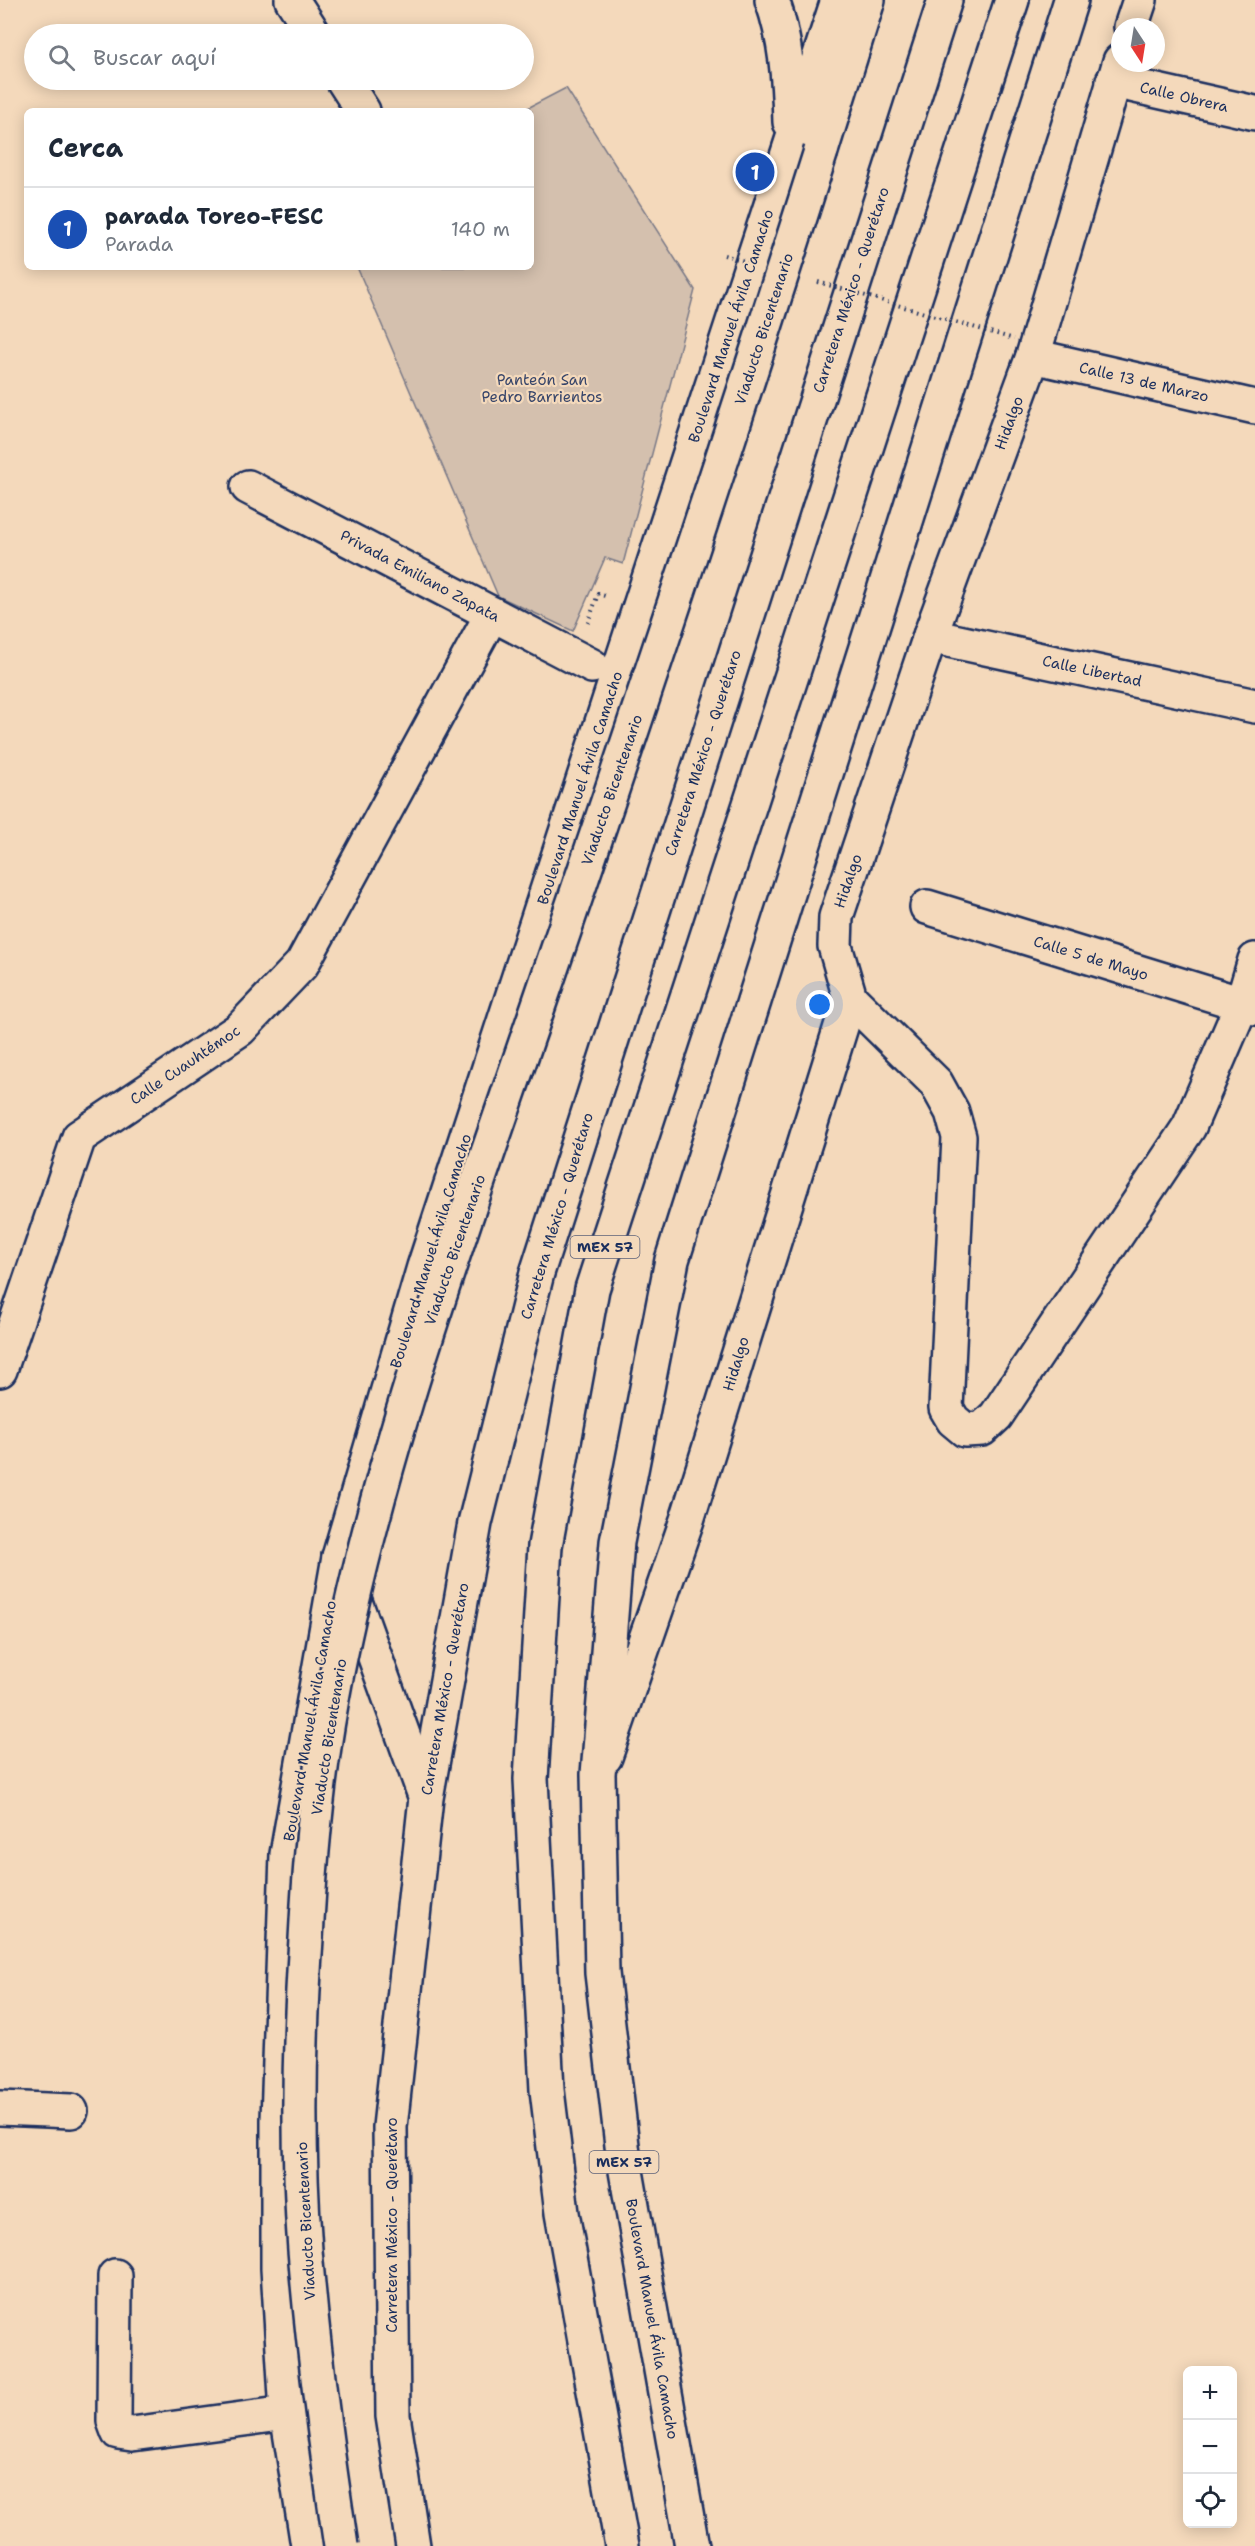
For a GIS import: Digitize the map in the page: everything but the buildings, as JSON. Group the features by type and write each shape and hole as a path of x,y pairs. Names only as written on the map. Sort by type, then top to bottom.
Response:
{"main road":[{"path":"292,0 308,24"},
{"path":"772,0 784,47 789,84 786,160"},
{"name":"Boulevard Manuel Ávila Camacho","path":"308,2546 287,2413 278,2268 278,2120 286,1854 339,1557 428,1255 838,0"},
{"name":"Viaducto Bicentenario","path":"341,2546 320,2407 304,2245 298,2056 310,1862 330,1708 363,1553 423,1346 756,357 868,0"},
{"name":"Carretera México - Querétaro","path":"413,2546 393,2416 390,2127 426,1798 475,1523 537,1273 945,0"},
{"name":"MEX 57","path":"622,2546 562,2213 547,2090 537,1947 531,1779 545,1546 592,1289 1012,0"},
{"name":"Boulevard Manuel Ávila Camacho","path":"693,2546 622,2154 602,1973 598,1774 617,1542 672,1260 1071,0"},
{"path":"1134,18 1140,0"},
{"name":"Hidalgo","path":"598,1774 687,1520 850,998 836,946 836,917 1023,348 1117,72"},
{"name":"Calle Obrera","path":"1120,72 1255,113"},
{"path":"349,90 361,108"},
{"name":"Calle 13 de Marzo","path":"1023,348 1255,407"},
{"name":"Privada Emiliano Zapata","path":"248,486 592,666"},
{"name":"Calle Cuauhtémoc","path":"0,1370 79,1137 240,1029 303,964 492,614"},
{"name":"Calle Libertad","path":"930,636 1255,706"},
{"name":"Calle 5 de Mayo","path":"927,907 1248,1006"},
{"path":"850,998 936,1083 952,1112 959,1137 946,1408 952,1420 965,1430 982,1429 996,1416 1189,1128 1248,1006 1255,960"},
{"path":"339,1557 426,1798"},
{"path":"0,2108 71,2111"},
{"path":"115,2276 114,2421 118,2432 132,2434 287,2413"}],"path":[{"path":"724,255 758,265"},
{"path":"813,281 1023,348"},
{"path":"587,627 598,594"}],"green space":[{"name":"Panteón San Pedro Barrientos","path":"566,88 695,290 623,564 605,558 573,631 498,596 358,270 534,270 534,108 528,108"}],"place":[{"name":"parada Toreo-FESC","path":"755,172"}]}
